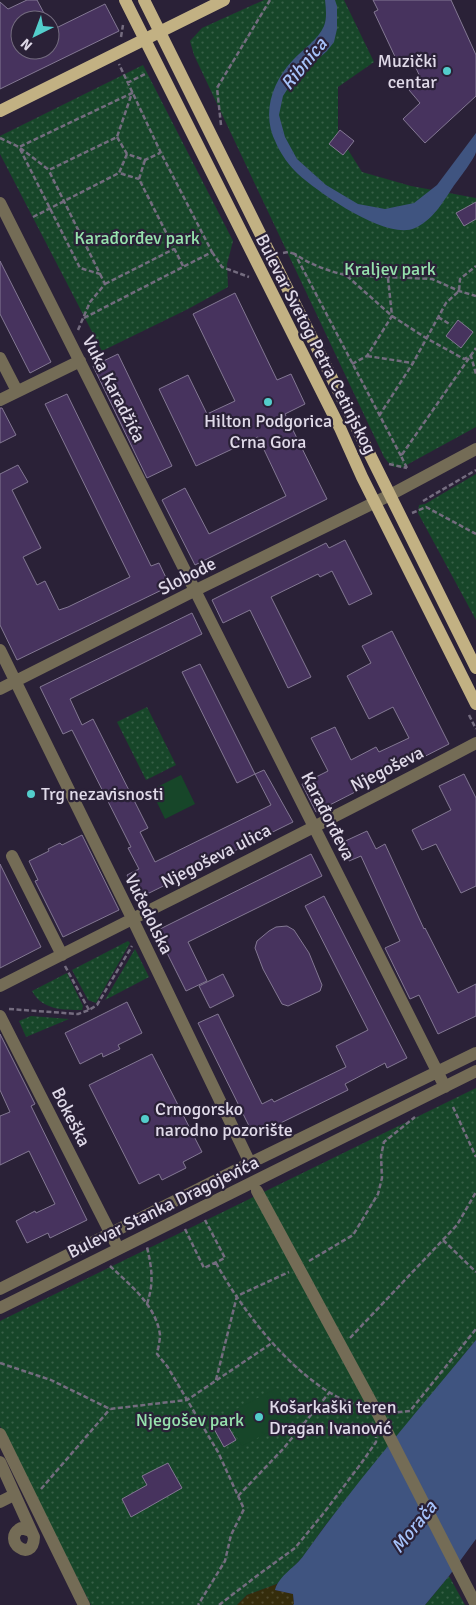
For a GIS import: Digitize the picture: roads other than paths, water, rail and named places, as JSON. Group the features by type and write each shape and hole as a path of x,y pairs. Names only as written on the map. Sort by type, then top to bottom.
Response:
{"main road":[{"name":"Bulevar Svetog Petra Cetinjskog","path":"125,0 476,704"},
{"name":"Bulevar Svetog Petra Cetinjskog","path":"144,0 476,668"},
{"path":"0,112 224,0"}],"street":[{"name":"Vuka Karadžića","path":"0,203 196,590"},
{"path":"0,358 17,391"},
{"path":"0,400 80,361"},
{"name":"Slobode","path":"0,689 196,590 376,503 476,449"},
{"name":"Karađorđeva","path":"196,590 445,1087"},
{"name":"Vučedolska","path":"1,655 16,681 250,1163"},
{"name":"Njegoševa","path":"314,826 476,743"},
{"name":"Njegoševa ulica","path":"0,986 314,826"},
{"path":"12,856 61,955"},
{"name":"Bokeška","path":"0,1016 118,1249"},
{"name":"Bulevar Stanka Dragojevića","path":"0,1289 250,1163 476,1053"},
{"name":"Bulevar Stanka Dragojevića","path":"0,1308 476,1071"},
{"path":"257,1191 378,1414 474,1601"},
{"path":"0,1434 84,1605"},
{"path":"0,1462 34,1537 33,1544 25,1550 18,1549 13,1543 19,1515 16,1500"},
{"path":"0,1502 16,1500"},
{"path":"15,1532 21,1528 31,1531"}],"water":[{"name":"Ribnica","path":"325,0 335,0 337,6 337,29 334,42 327,51 292,82 283,96 279,115 285,137 297,159 326,185 358,204 385,209 414,203 437,185 476,133 476,152 470,164 437,210 415,228 403,230 388,228 371,222 337,203 295,171 276,143 269,121 269,110 274,88 286,69 314,40 324,26 326,20"},
{"name":"Morača","path":"476,1340 476,1539 425,1605 293,1605 293,1594 275,1590 280,1580 301,1559 366,1473"}],"place":[{"name":"Muzički centar","path":"447,71"},
{"name":"Hilton Podgorica Crna Gora","path":"268,402"},
{"name":"Trg nezavisnosti","path":"31,794"},
{"name":"Crnogorsko narodno pozorište","path":"145,1119"},
{"name":"Košarkaški teren Dragan Ivanović","path":"259,1417"}],"park label":[{"name":"Karađorđev park","path":"137,238"},
{"name":"Kraljev park","path":"390,269"},
{"name":"Njegošev park","path":"190,1420"}]}
